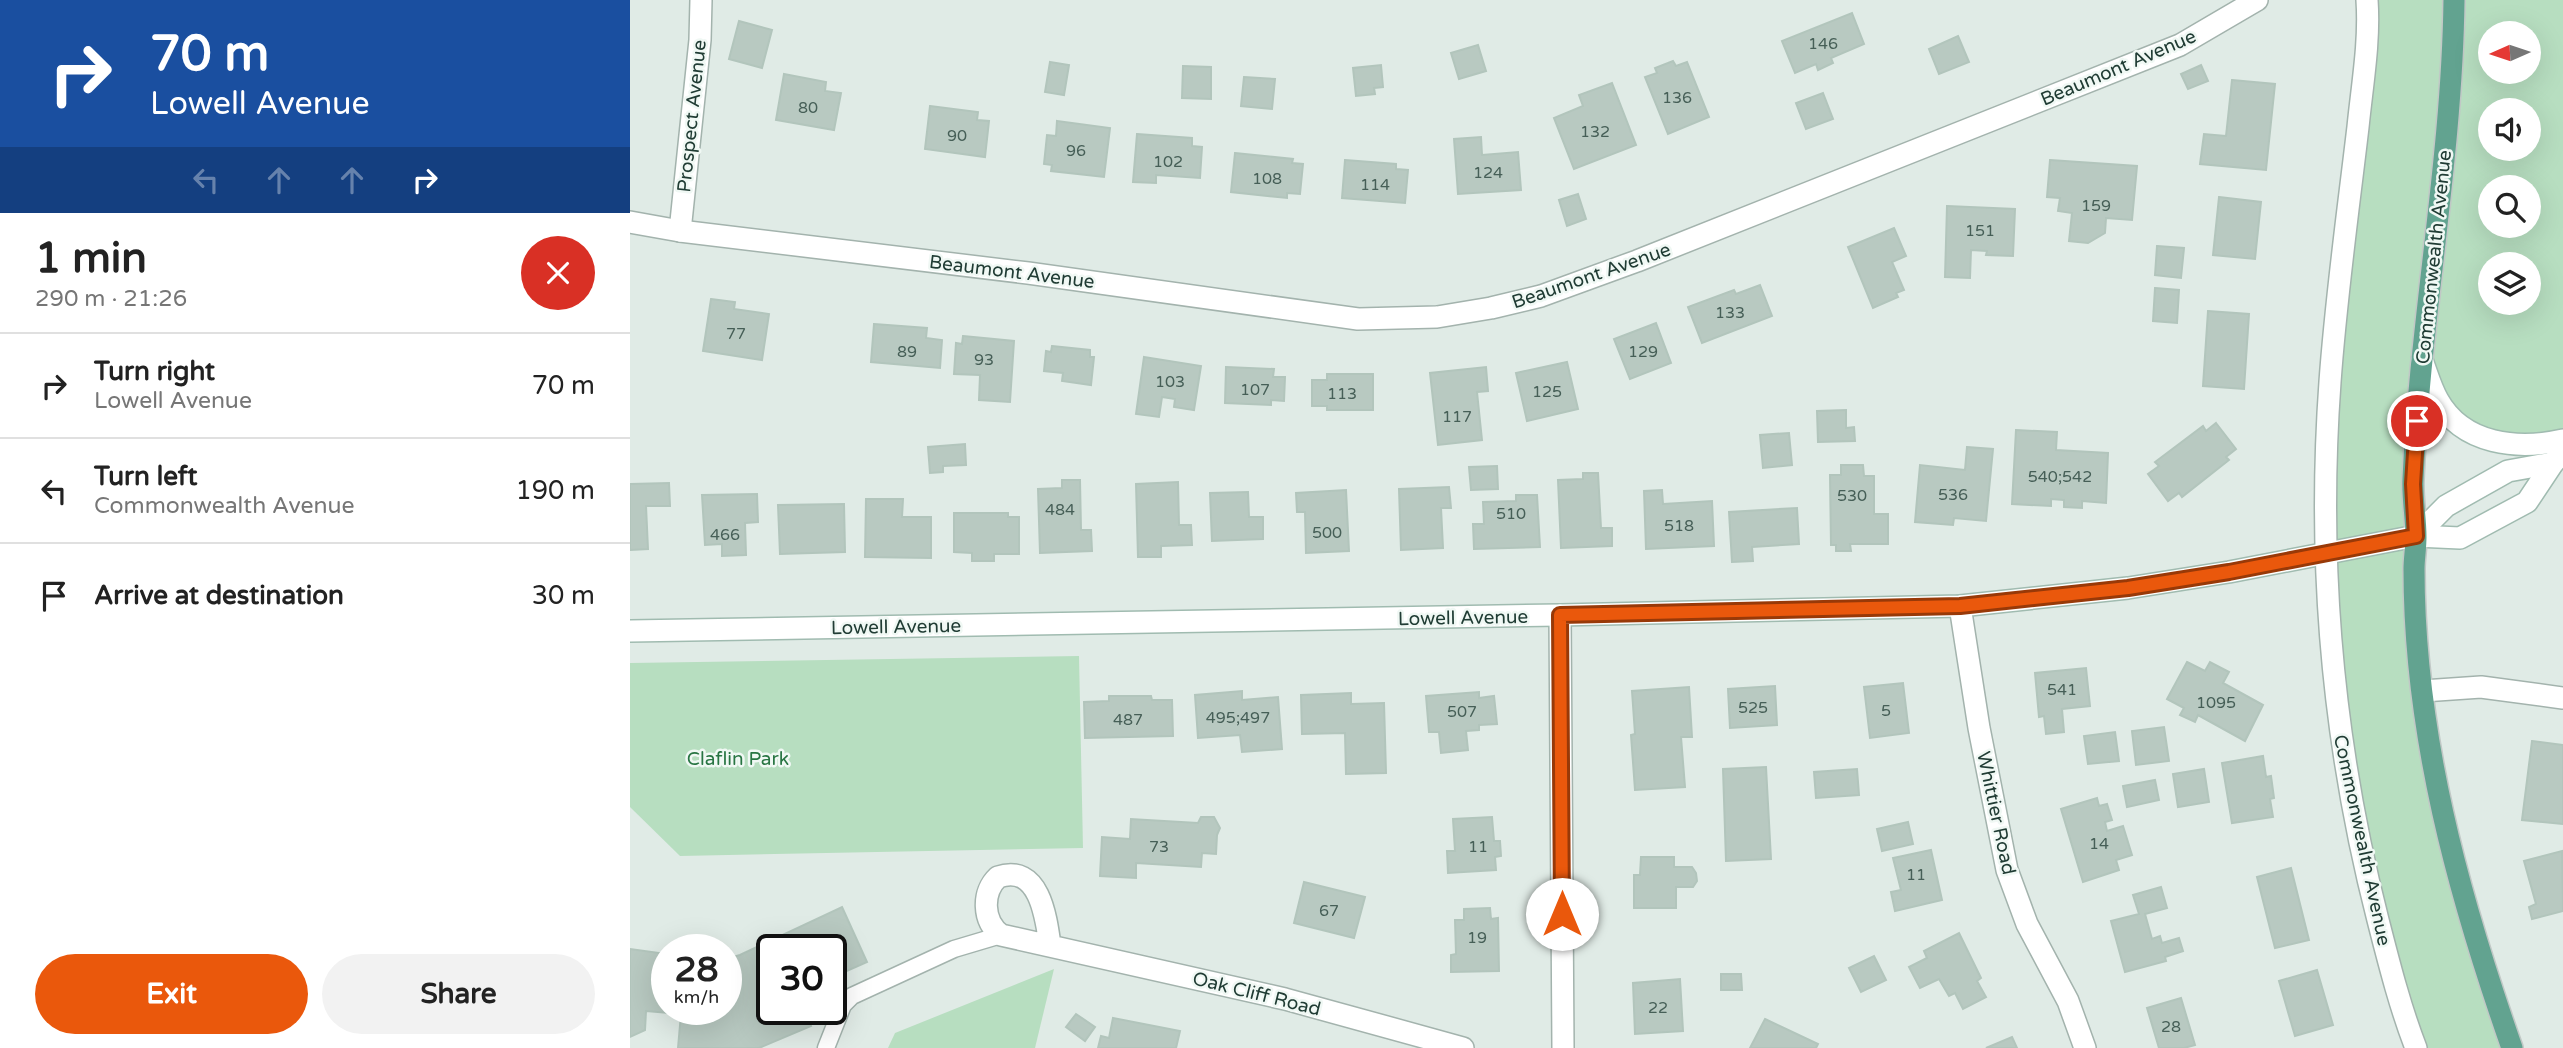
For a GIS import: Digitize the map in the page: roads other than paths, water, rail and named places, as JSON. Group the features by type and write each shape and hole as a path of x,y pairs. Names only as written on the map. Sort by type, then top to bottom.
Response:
{"main road":[{"name":"Commonwealth Avenue","path":"2454,0 2450,94 2422,360 2413,478 2416,536 2414,581 2423,691 2433,765 2451,853 2476,942 2512,1048"}],"street":[{"name":"Prospect Avenue","path":"680,231 700,40 701,0"},
{"name":"Beaumont Avenue","path":"630,222 680,231 1028,272 1357,319 1437,317 1541,296 1637,261 2180,45 2257,0"},
{"name":"Commonwealth Avenue","path":"2367,0 2364,68 2330,381 2326,474 2327,553 2333,670 2347,779 2376,912 2416,1048"},
{"path":"2422,360 2438,400 2448,414 2455,422 2481,437 2508,445 2538,446 2563,440"},
{"name":"Lowell Avenue","path":"630,631 1960,606 2128,588 2229,572 2416,536 2460,538 2527,502 2558,457"},
{"path":"2416,536 2446,506 2508,471 2558,457"},
{"name":"Whittier Road","path":"1960,606 1979,728 2007,870 2028,924 2068,1001 2085,1048"},
{"path":"1560,615 1563,1048"},
{"path":"2423,691 2481,687 2563,698"},
{"path":"1001,935 988,918 988,896 992,882 998,877 1012,874 1030,883 1042,900 1050,945"},
{"name":"Oak Cliff Road","path":"1001,935 1285,999 1463,1048"}],"lane":[{"path":"827,1048 843,1005 850,997 954,949 1001,935"}],"park label":[{"name":"Claflin Park","path":"738,758"}]}
